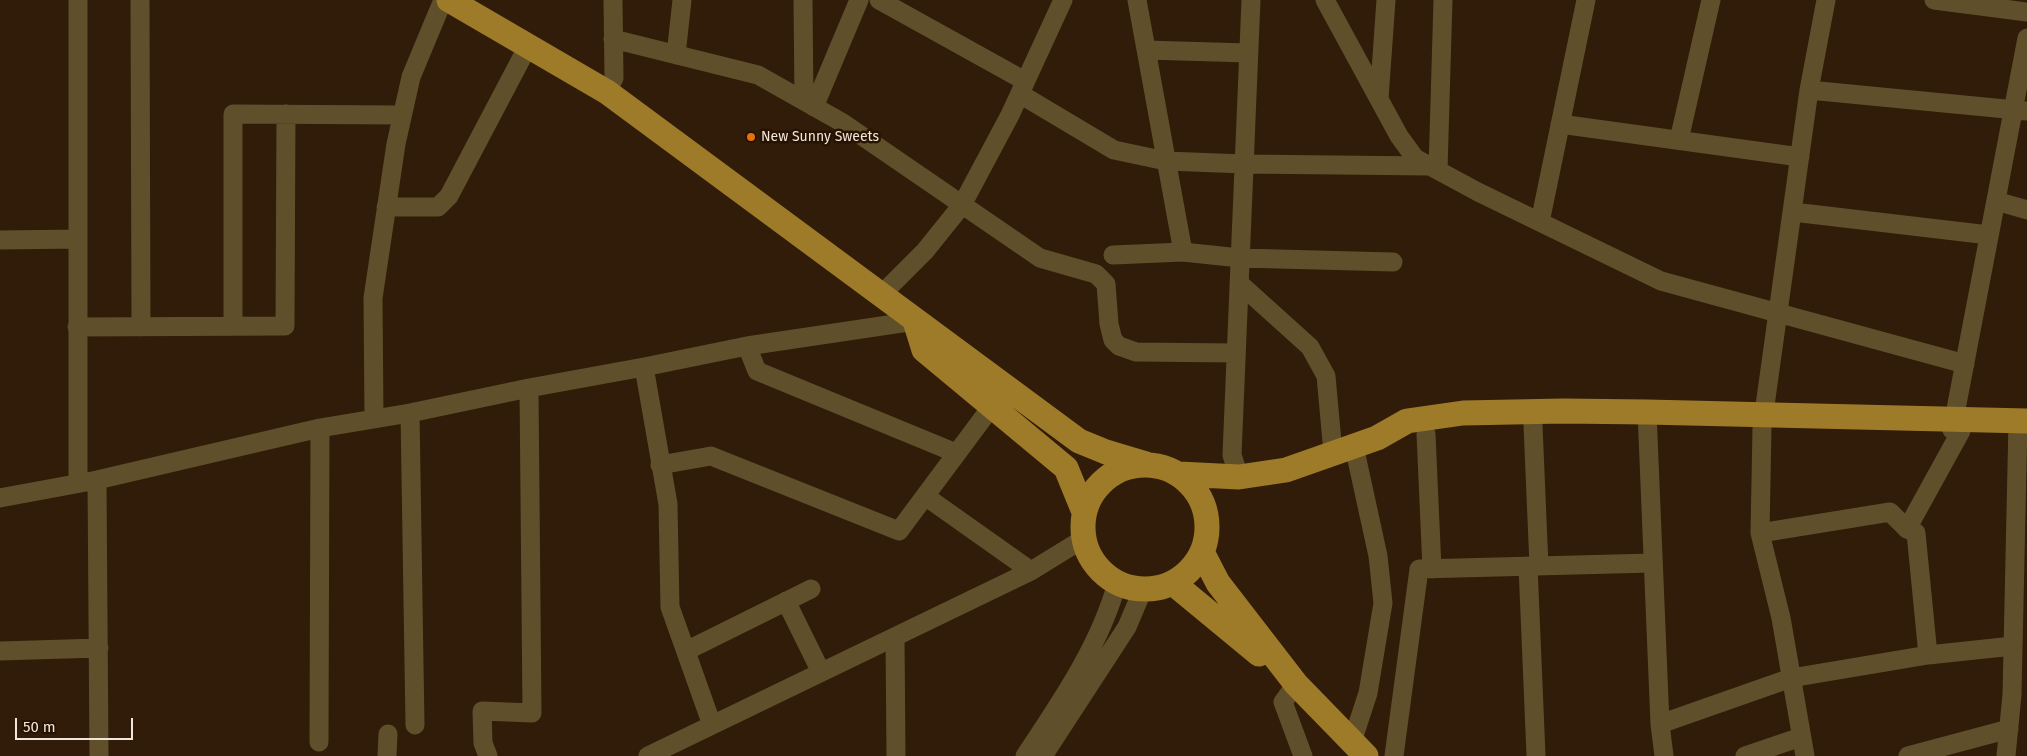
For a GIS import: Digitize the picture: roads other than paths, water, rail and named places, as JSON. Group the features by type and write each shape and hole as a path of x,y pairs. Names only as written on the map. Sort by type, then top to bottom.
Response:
{"main road":[{"path":"449,0 607,92 1078,441 1106,452 1163,467 1179,474 1239,477 1286,470 1377,438 1407,422 1463,413 1563,411 1648,419"},
{"path":"915,321 924,350 1066,468 1084,512"},
{"path":"1377,438 1426,434 1464,428 1648,419 1956,427 2022,426"},
{"path":"1146,464 1126,467 1107,477 1092,492 1084,512 1082,525 1083,538 1090,556 1101,572 1117,583 1129,587 1143,589 1158,588 1173,582 1190,570 1202,552 1206,533 1205,514 1199,496 1179,474"},
{"path":"1199,496 1239,477"},
{"path":"1202,552 1218,583 1296,684"},
{"path":"1173,582 1296,684 1359,749"}],"street":[{"path":"78,0 78,483"},
{"path":"140,0 141,327"},
{"path":"374,419 373,298 396,144 411,77 443,0"},
{"path":"607,92 614,78 613,0"},
{"path":"676,55 682,0"},
{"path":"803,0 809,104"},
{"path":"809,104 859,0"},
{"path":"879,0 1022,88 1114,150 1166,161 1434,168"},
{"path":"882,294 925,251 962,205 1022,88 1063,0"},
{"path":"1137,0 1183,252"},
{"path":"1239,477 1232,455 1250,0"},
{"path":"1325,0 1399,136 1415,158 1478,192 1662,281 1779,315 1965,364"},
{"path":"1379,99 1386,0"},
{"path":"1434,168 1443,0"},
{"path":"1540,222 1586,0"},
{"path":"1679,140 1711,0"},
{"path":"1805,756 1800,737 1781,618 1760,533 1764,421 1809,90 1826,0"},
{"path":"1934,0 2027,12"},
{"path":"1908,529 1956,427 1965,364 1989,235 2020,110 2027,38"},
{"path":"613,39 758,75 843,124 1040,258 1096,274 1106,284 1109,324 1113,340 1119,346 1136,352 1236,353"},
{"path":"386,207 438,206 449,196 528,46"},
{"path":"1146,50 1248,54"},
{"path":"1809,90 2020,110"},
{"path":"233,326 233,114 402,115"},
{"path":"77,327 286,326 286,114"},
{"path":"1560,124 1800,157"},
{"path":"1996,201 2027,210"},
{"path":"1793,212 1989,235"},
{"path":"0,240 77,239"},
{"path":"1113,254 1183,252 1240,258 1393,262"},
{"path":"1239,283 1310,347 1326,376 1343,450 1378,556 1383,604 1359,749"},
{"path":"0,498 98,480 320,428 410,413 747,346 915,321"},
{"path":"747,346 757,371 956,453"},
{"path":"644,367 668,504 670,607 712,725"},
{"path":"488,756 483,744 482,711 532,713 529,388"},
{"path":"660,465 711,456 899,531 992,406"},
{"path":"410,413 416,725"},
{"path":"1648,419 1660,724 1664,756"},
{"path":"1533,425 1536,755"},
{"path":"2006,756 2008,729 2019,694 2013,646 2022,426"},
{"path":"319,742 320,428"},
{"path":"1426,434 1432,569"},
{"path":"98,480 99,756"},
{"path":"925,496 1031,571"},
{"path":"1760,533 1890,512 1908,529 1916,533 1928,655"},
{"path":"656,754 712,725 1031,571 1083,538"},
{"path":"1394,756 1419,569 1653,563"},
{"path":"1025,756 1057,708 1096,637 1111,604 1117,583"},
{"path":"686,651 811,589"},
{"path":"1043,756 1127,627 1143,589"},
{"path":"786,601 821,672"},
{"path":"895,637 895,755"},
{"path":"1660,724 1791,678 1928,655 2013,646"},
{"path":"0,651 99,648"},
{"path":"1296,684 1283,702 1303,756"},
{"path":"1908,756 2008,729"},
{"path":"387,756 388,734"},
{"path":"1746,756 1800,737"}],"place":[{"name":"New Sunny Sweets","path":"751,137"}]}
